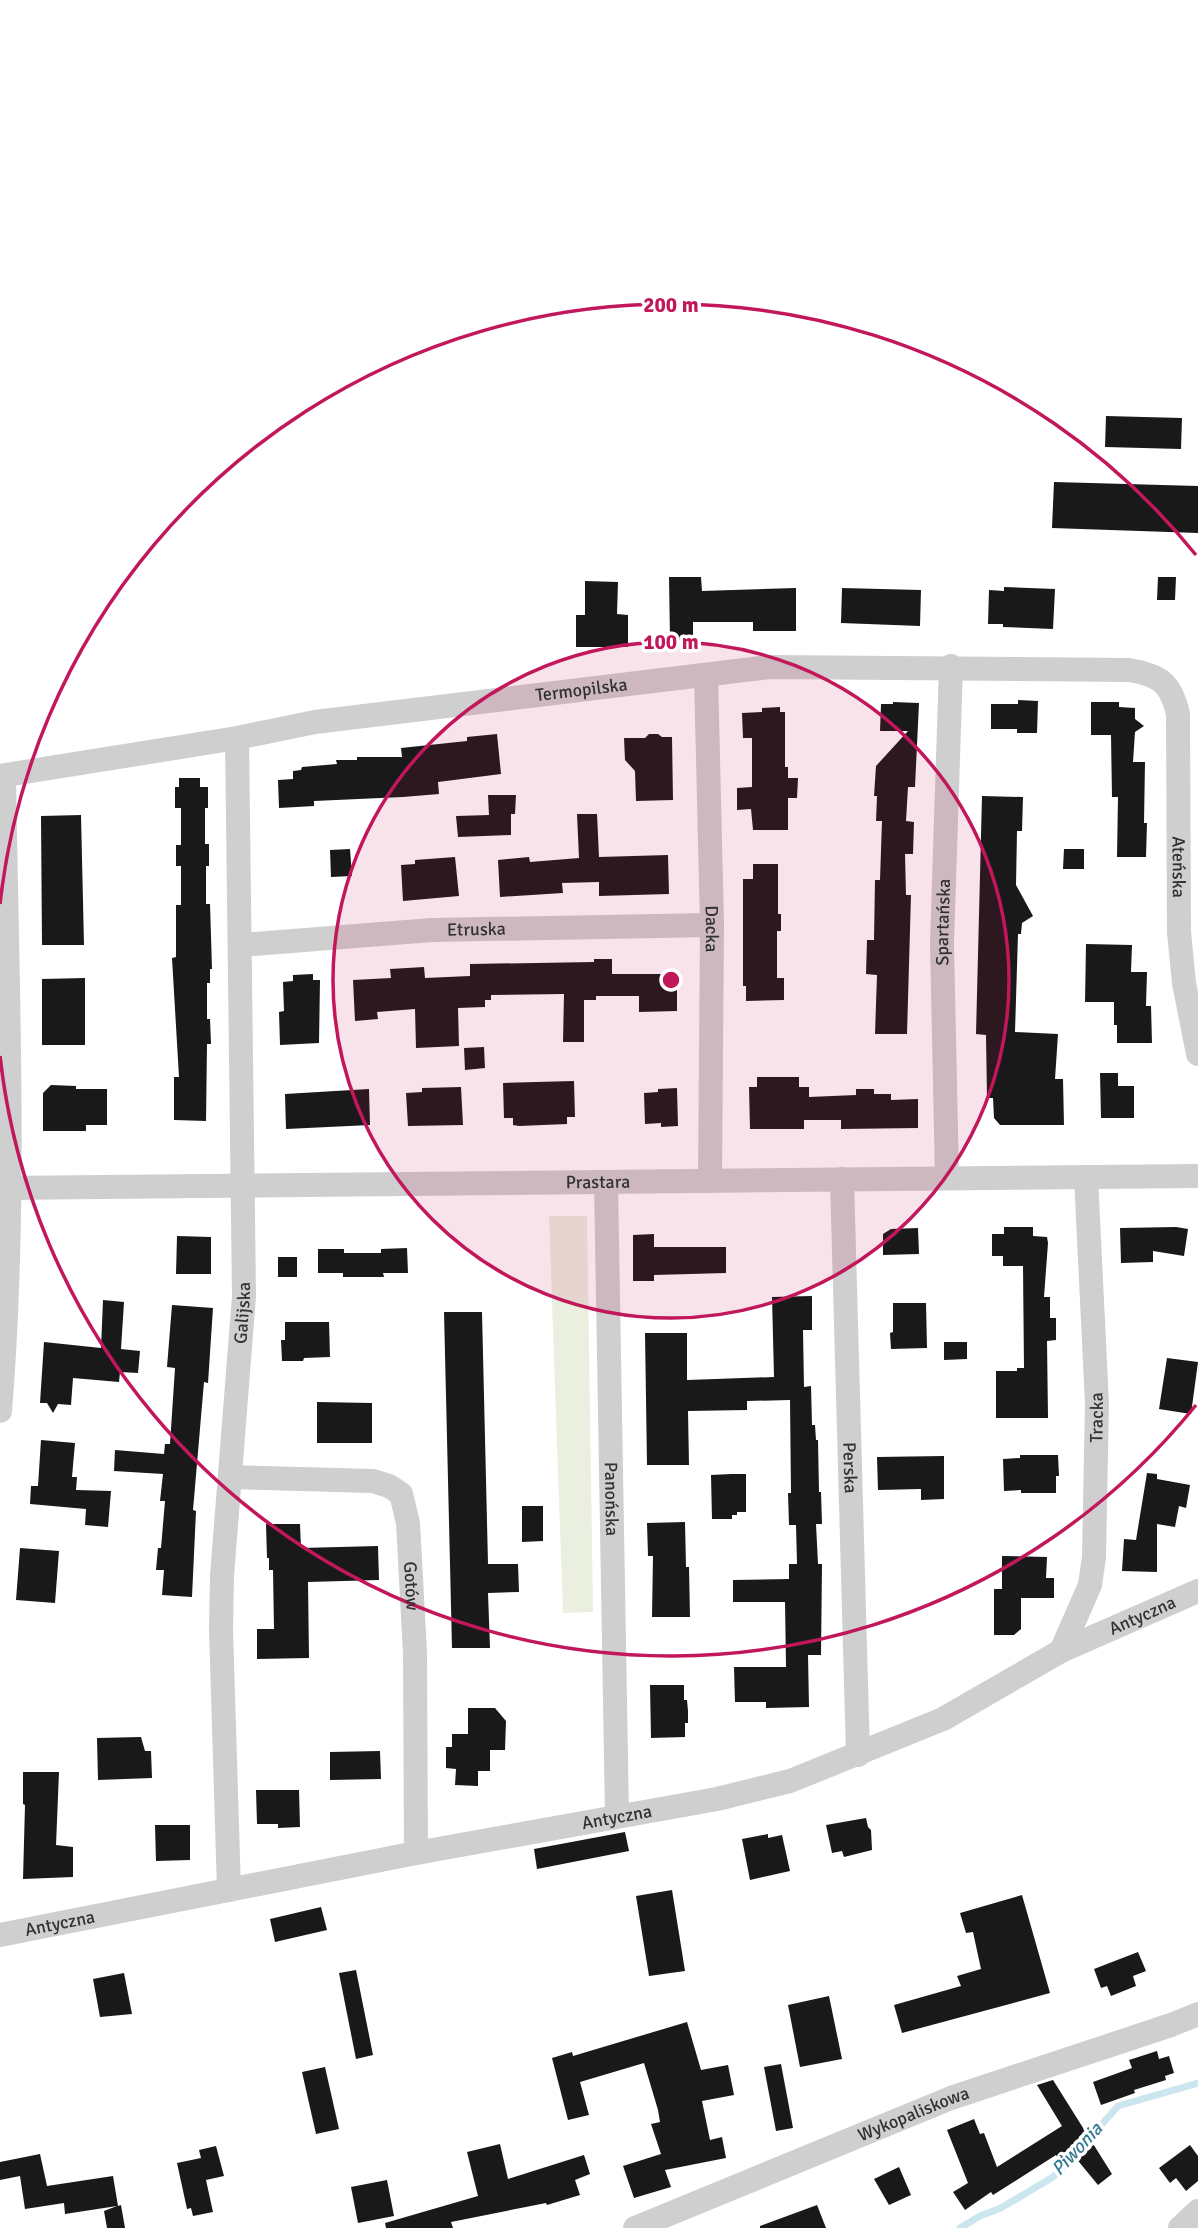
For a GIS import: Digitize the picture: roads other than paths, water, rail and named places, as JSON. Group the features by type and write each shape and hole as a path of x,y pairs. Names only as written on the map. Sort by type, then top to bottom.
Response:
{"street":[{"name":"Termopilska","path":"2,776 237,738 315,722 769,667 951,666 1129,670 1147,673 1164,682"},
{"name":"Spartańska","path":"947,1178 942,943 951,666"},
{"name":"Dacka","path":"706,675 712,925 710,1181"},
{"name":"Ateńska","path":"1164,682 1174,696 1178,714 1179,932 1184,983 1198,1054"},
{"name":"Galijska","path":"229,1890 221,1629 222,1576 244,1296 237,738"},
{"path":"0,1411 7,1321 2,776"},
{"name":"Etruska","path":"241,945 432,930 712,925"},
{"name":"Prastara","path":"5,1188 1198,1176"},
{"name":"Tracka","path":"1061,1651 1090,1585 1094,1557 1097,1404 1086,1177"},
{"name":"Perska","path":"842,1179 859,1755"},
{"name":"Panońska","path":"606,1182 617,1816"},
{"name":"Gotów","path":"231,1477 373,1481 389,1486 401,1494 408,1523 415,1652 416,1853"},
{"name":"Antyczna","path":"0,1935 416,1853 717,1799 790,1781 943,1719 1061,1651 1198,1591"},
{"name":"Wykopaliskowa","path":"635,2228 951,2098 1198,2014"},
{"path":"1180,2228 1198,2211"}],"waterway":[{"name":"Piwonia","path":"960,2228 1001,2208 1053,2177 1118,2106 1198,2083"}]}
